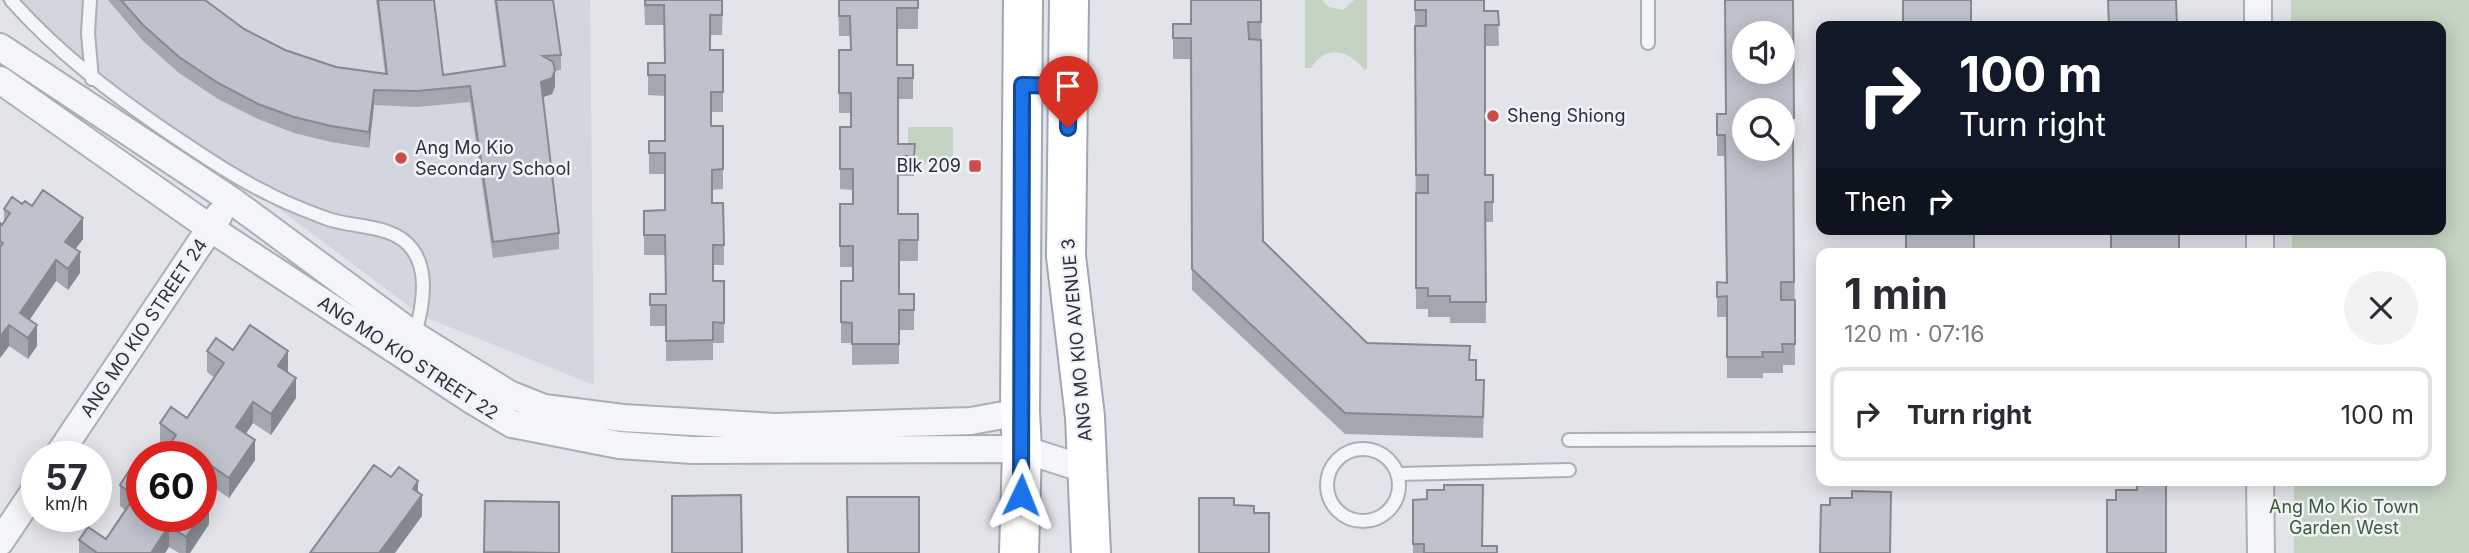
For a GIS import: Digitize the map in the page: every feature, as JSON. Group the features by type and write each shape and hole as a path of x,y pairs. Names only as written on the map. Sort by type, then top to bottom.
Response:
{"main road":[{"path":"1019,553 1022,449 1023,0"},
{"name":"ANG MO KIO AVENUE 3","path":"1069,0 1066,256 1085,417 1091,553"},
{"path":"1022,85 1069,86"}],"street":[{"path":"2258,0 2258,21"},
{"name":"ANG MO KIO STREET 22","path":"0,47 231,200 408,344 470,399 512,424 619,445 720,450 1022,449 1088,470"},
{"name":"ANG MO KIO STREET 22","path":"0,80 210,228 408,344 509,394 544,408 601,415 775,426 971,421 1020,412"},
{"name":"ANG MO KIO STREET 24","path":"68,441 231,200"},
{"path":"2260,486 2261,553"},
{"path":"0,542 21,511"}],"lane":[{"path":"11,0 92,79 213,163 270,195 330,220 381,230 412,248 422,271 421,299 408,344"},
{"path":"90,0 88,33 92,79"},
{"path":"1647,0 1648,43"},
{"path":"1569,440 1816,439"},
{"path":"1371,449 1387,458 1398,474 1398,493 1390,510 1374,520 1355,521 1338,512 1328,496 1328,477 1336,460 1352,450 1371,449"},
{"path":"1398,474 1569,470"}],"shaded area":[{"name":"Ang Mo Kio Secondary School","path":"0,0 590,0 594,385 422,316"}],"green space":[{"path":"1305,0 1322,0 1329,7 1343,10 1354,0 1367,0 1365,70 1352,58 1338,53 1324,55 1311,68 1305,68"},
{"name":"Ang Mo Kio Town Garden West","path":"2291,0 2469,0 2469,553 2294,553 2294,486 2446,486 2446,248 2292,248 2292,235 2446,235 2446,21 2291,21"},
{"path":"908,127 953,127 953,164 908,164"}],"building":[{"path":"121,0 205,0 244,29 285,50 336,67 387,74 378,0 434,0 443,75 505,66 496,0 553,0 561,55 543,56 553,62 555,70 552,78 541,82 559,233 493,242 470,86 417,91 374,90 369,132 294,117 258,104 218,83 179,57 143,25"},
{"path":"645,0 722,0 722,15 710,15 710,50 723,50 723,92 711,92 711,126 723,126 723,169 712,170 712,203 723,203 724,245 713,245 713,281 724,281 724,323 713,322 713,340 666,341 666,305 650,305 650,294 666,294 665,235 644,235 644,211 665,210 665,153 649,153 649,141 665,141 665,75 648,75 648,63 665,63 664,5 645,5"},
{"path":"839,0 918,0 918,8 897,8 897,65 913,65 913,78 898,78 898,144 915,144 914,156 898,156 898,214 918,214 918,240 899,240 899,294 914,294 914,310 899,310 899,344 852,344 852,323 841,322 841,281 853,281 853,246 840,246 840,204 853,204 853,169 840,169 840,127 851,127 851,93 839,93 839,50 851,50 850,16 839,16"},
{"path":"1191,0 1261,0 1261,22 1248,22 1249,39 1261,40 1263,241 1367,343 1470,346 1469,360 1476,360 1476,380 1484,380 1483,417 1345,413 1192,269 1191,38 1173,38 1173,24 1191,24"},
{"path":"1415,0 1484,0 1484,11 1498,11 1499,25 1485,25 1485,175 1493,175 1493,202 1485,202 1486,302 1450,302 1450,296 1428,296 1428,288 1416,288 1416,193 1428,193 1428,175 1416,175 1415,26 1426,26 1426,10 1415,10"},
{"path":"1725,0 1793,0 1793,21 1732,21 1732,84 1794,84 1794,98 1732,98 1732,161 1793,161 1794,282 1781,282 1781,300 1795,300 1795,344 1782,344 1783,352 1762,352 1763,357 1727,357 1727,296 1717,297 1717,282 1727,283 1725,135 1717,135 1717,114 1726,114"},
{"path":"1903,0 1971,0 1971,21 1903,21"},
{"path":"2108,0 2176,0 2177,21 2109,21"},
{"path":"43,190 83,218 65,242 80,252 68,269 56,260 20,313 37,325 28,338 9,325 0,337 0,247 3,243 0,241 0,223 2,225 10,213 4,209 12,197 22,204 25,201 32,206"},
{"path":"1906,235 1974,235 1974,248 1906,248"},
{"path":"2111,235 2179,235 2179,248 2111,248"},
{"path":"250,325 288,351 278,366 296,378 271,414 253,402 236,427 255,440 229,478 217,470 217,441 172,441 176,435 160,423 171,407 187,418 224,363 207,351 216,338 233,350"},
{"path":"374,465 391,477 399,467 418,481 413,489 422,495 379,553 310,553"},
{"path":"126,476 126,489 120,485"},
{"path":"1444,485 1483,485 1482,546 1497,546 1497,553 1424,553 1424,544 1413,544 1413,500 1427,499 1427,490 1444,490"},
{"path":"2137,486 2166,486 2166,553 2107,553 2107,500 2116,500 2116,490 2137,490"},
{"path":"1852,491 1891,492 1890,553 1820,553 1821,505 1830,505 1830,498 1852,498"},
{"path":"741,495 742,553 672,553 672,496"},
{"path":"847,497 919,497 919,553 848,553"},
{"path":"1199,498 1234,498 1234,505 1254,506 1254,513 1269,513 1269,553 1199,553"},
{"path":"485,501 559,502 559,553 484,552"},
{"path":"126,509 126,532 165,532 151,553 95,553 79,540 85,532 96,532 106,539"}],"place":[{"name":"Sheng Shiong","path":"1493,116"},
{"name":"Ang Mo Kio Secondary School","path":"401,158"},
{"name":"Blk 209","path":"975,166"}],"route":[{"path":"1021,495 1022,85 1069,86 1068,128"}]}
